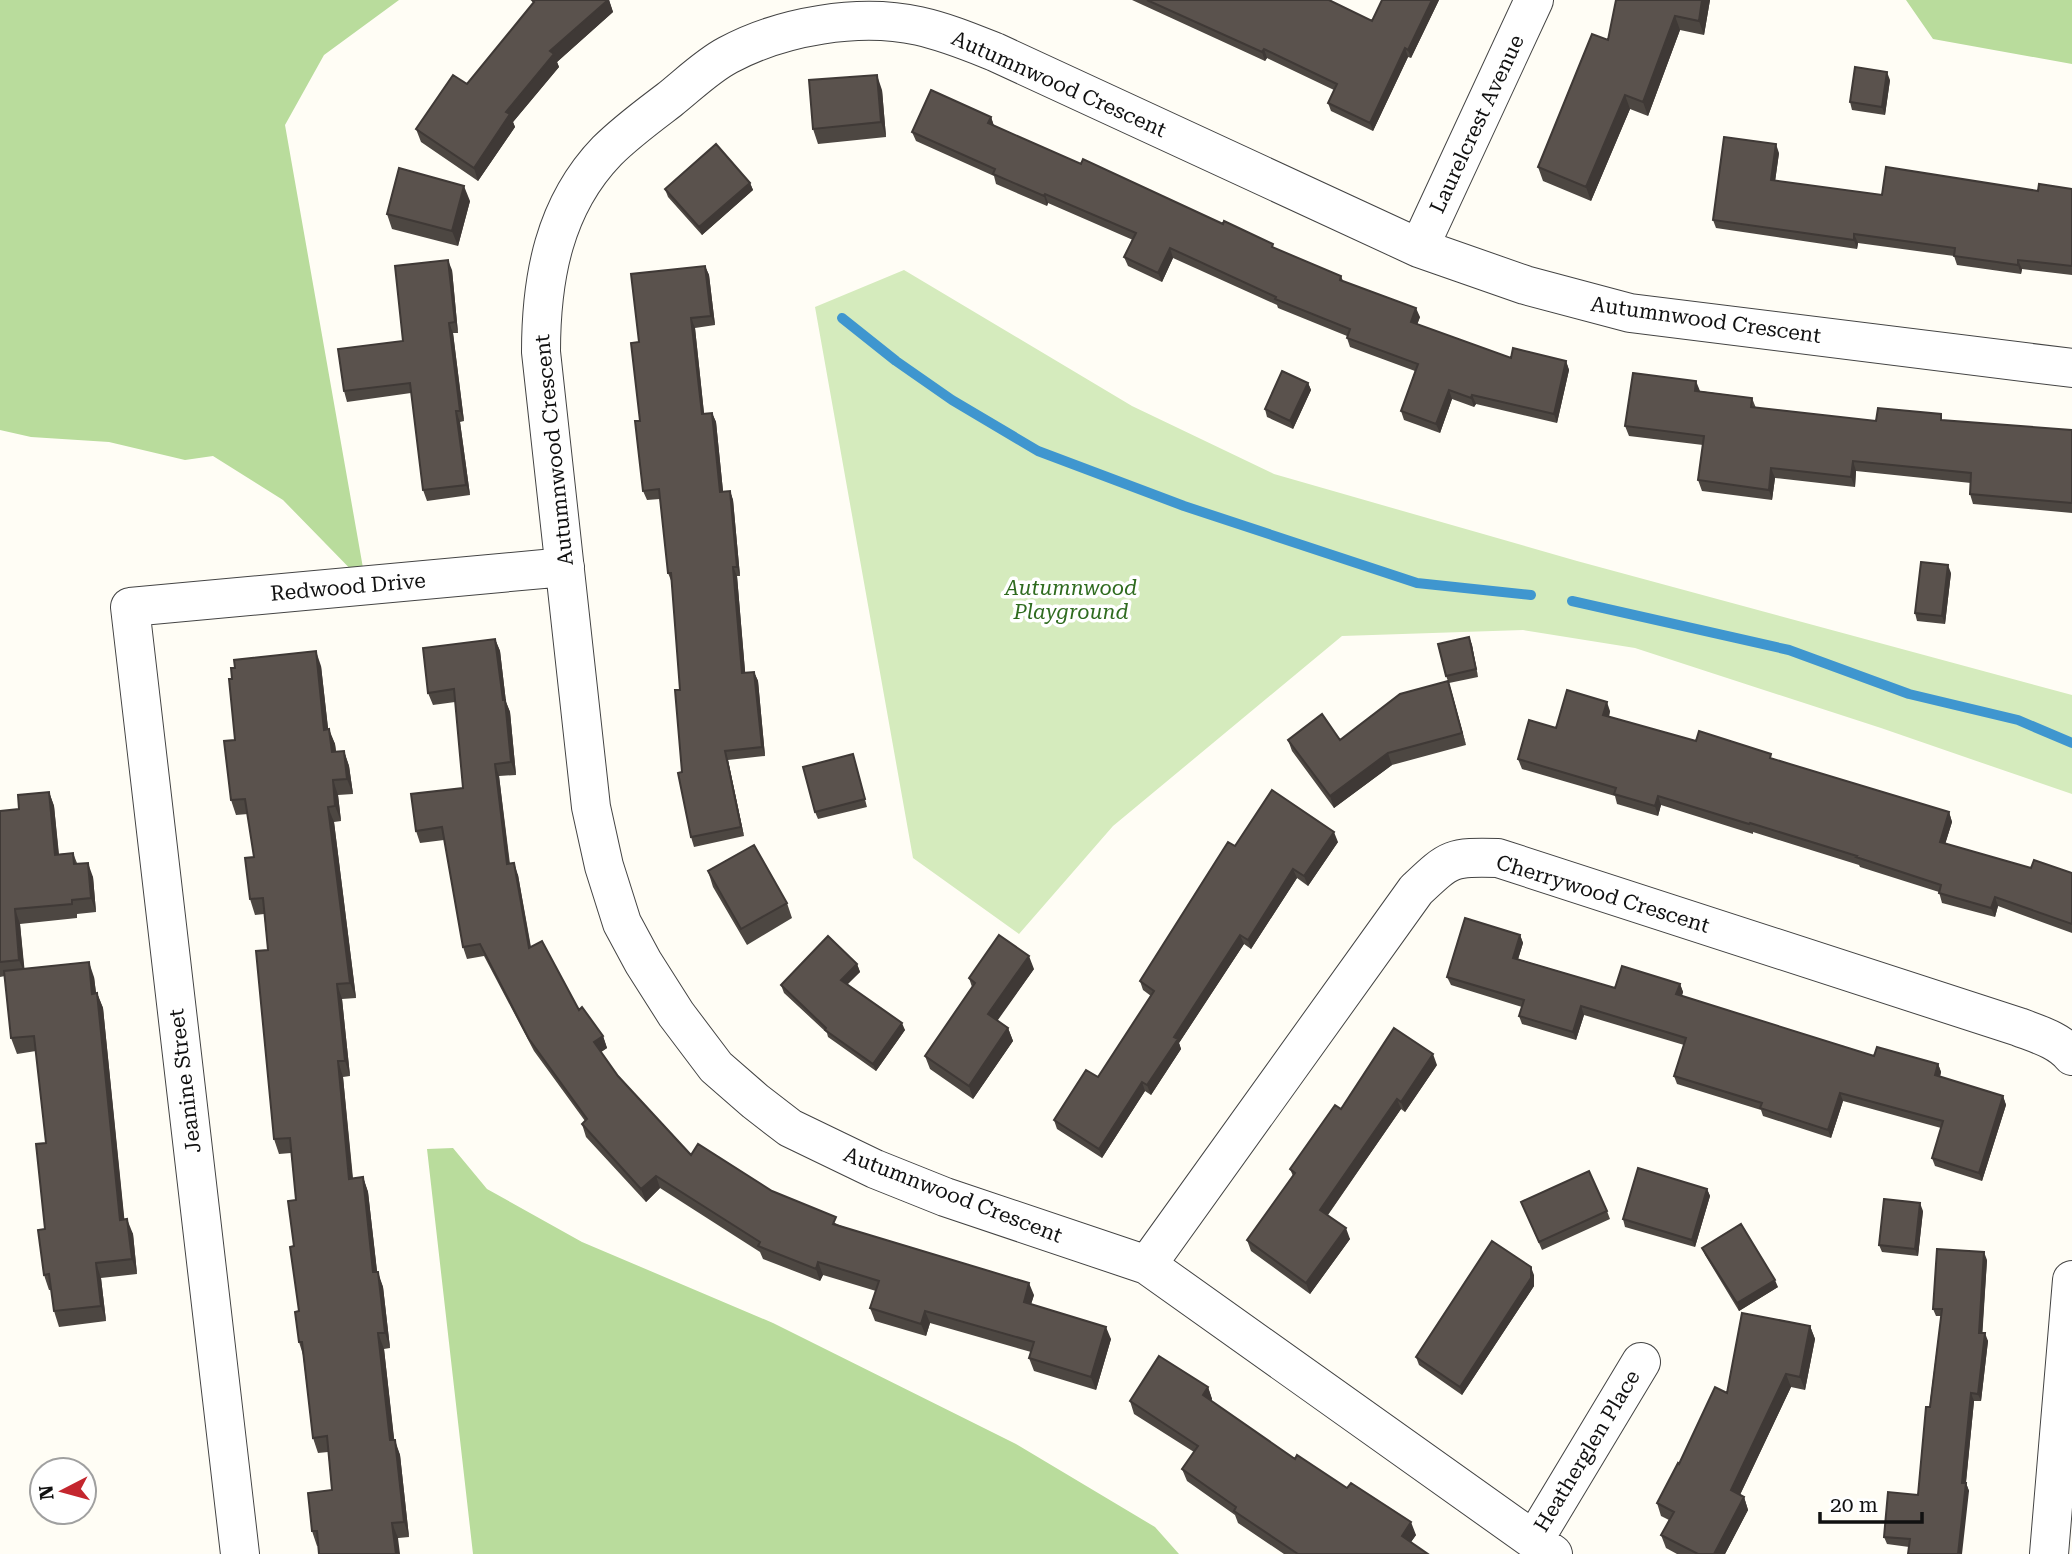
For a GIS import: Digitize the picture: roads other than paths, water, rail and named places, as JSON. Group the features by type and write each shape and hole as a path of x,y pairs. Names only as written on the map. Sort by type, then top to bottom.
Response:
{"street":[{"name":"Laurelcrest Avenue","path":"1419,248 1534,0"},
{"name":"Autumnwood Crescent","path":"1544,1547 1147,1265 945,1197 830,1149 790,1128 716,1067 676,1014 622,923 604,866 591,807 541,352 541,309 550,256 562,222 581,183 607,151 725,56 761,40 803,28 847,22 917,26 952,35 995,52 1419,248 1525,285 1630,313 2072,368"},
{"name":"Redwood Drive","path":"130,607 565,566"},
{"name":"Jeanine Street","path":"130,607 240,1554"},
{"name":"Cherrywood Crescent","path":"1147,1265 1416,890 1449,860 1469,857 1498,858 2019,1027 2049,1039 2072,1056"},
{"path":"2049,1554 2072,1280"},
{"name":"Heatherglen Place","path":"1544,1547 1641,1362"}],"waterway":[{"path":"842,318 896,361 952,400 1038,451 1184,506 1417,583 1531,595"},
{"path":"1572,601 1789,650 1909,694 2018,720 2072,743"}],"park label":[{"name":"Autumnwood Playground","path":"1071,600"}]}
